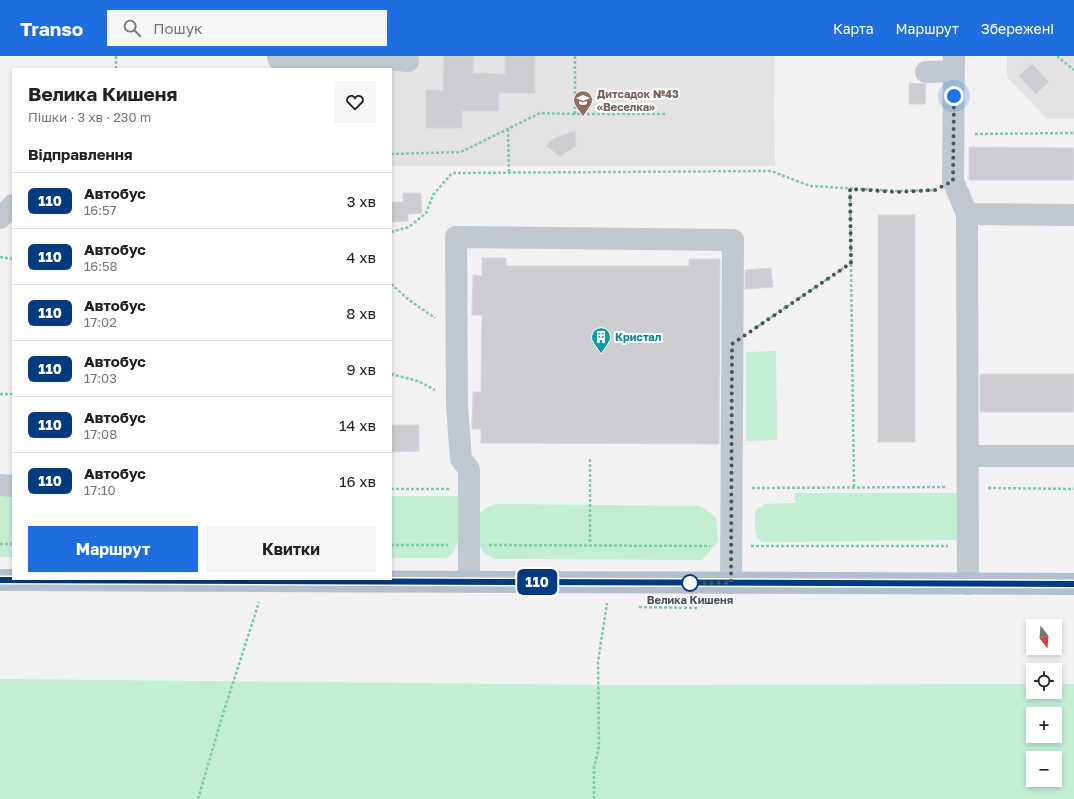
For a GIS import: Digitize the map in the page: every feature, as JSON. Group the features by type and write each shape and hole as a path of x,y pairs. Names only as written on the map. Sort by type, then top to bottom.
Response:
{"main road":[{"path":"0,580 378,580 468,582 1074,584"}],"lane":[{"path":"278,56 278,60 400,59"},
{"path":"926,72 954,63 953,181 967,214 968,584"},
{"path":"0,218 12,206"},
{"path":"967,214 1074,215"},
{"path":"468,582 470,479 461,459 457,406 456,237 733,240 731,583"},
{"path":"968,456 1074,456"},
{"path":"0,485 12,486"}],"path":[{"path":"116,56 116,68"},
{"path":"575,56 576,114"},
{"path":"1057,56 1074,70"},
{"path":"392,154 461,152 540,113 666,114"},
{"path":"508,129 509,173"},
{"path":"953,134 1074,133"},
{"path":"392,232 409,227 426,213 433,196 452,173 771,171 810,186 897,192 935,190 953,181"},
{"path":"850,189 854,488"},
{"path":"0,258 12,259"},
{"path":"732,344 851,263"},
{"path":"392,285 409,300 456,334"},
{"path":"392,374 418,381 437,391 457,406"},
{"path":"0,394 12,394"},
{"path":"590,459 590,545"},
{"path":"392,489 470,479"},
{"path":"732,488 1074,489"},
{"path":"0,544 12,544"},
{"path":"392,545 968,546"},
{"path":"198,799 222,717 266,581"},
{"path":"594,799 594,768 599,746 598,662 610,582"},
{"path":"639,607 699,608"}],"shaded area":[{"name":"Дитсадок №43 «Веселка»","path":"329,56 774,56 775,166 392,166 392,68"},
{"path":"1007,56 1074,56 1074,119 1047,119 1007,77"}],"green space":[{"path":"776,351 777,440 746,441 746,352"},
{"path":"0,493 12,493 12,557 0,557"},
{"path":"794,493 960,493 961,540 763,542 760,540 757,537 755,528 756,510 764,504 796,503"},
{"path":"392,496 458,496 458,540 452,554 446,558 392,558"},
{"path":"497,504 698,506 705,509 716,518 718,541 702,560 495,559 484,553 481,547 478,523 479,516 484,509"},
{"path":"0,679 614,685 1026,684 1026,699 1062,699 1062,684 1074,684 1074,799 0,799"}],"building":[{"path":"444,56 474,56 473,73 505,74 505,56 535,56 535,93 498,93 499,111 462,111 462,128 426,128 426,90 443,90"},
{"path":"1032,64 1049,82 1036,94 1019,76"},
{"path":"909,83 926,84 925,104 909,104"},
{"path":"575,131 576,146 560,156 546,146 554,138"},
{"path":"969,147 1074,148 1074,180 969,180"},
{"path":"403,193 421,193 422,213 408,214 408,221 392,222 392,202 403,202"},
{"path":"878,215 915,215 915,442 878,442"},
{"name":"Кристал","path":"482,258 506,258 506,266 689,266 689,259 720,259 719,444 481,443 481,429 472,429 473,392 481,392 482,315 472,315 473,275 482,276"},
{"path":"771,268 773,287 745,289 745,270"},
{"path":"980,374 1074,374 1074,412 980,412"},
{"path":"392,425 419,425 419,451 392,452"}],"bus line":[{"name":"110","path":"0,580 1074,584"}],"place":[{"name":"Дитсадок №43 «Веселка»","path":"583,117"},
{"name":"Кристал","path":"601,354"},
{"name":"Велика Кишеня","path":"690,583"}],"route":[{"path":"690,583 731,583 732,344 851,263 850,189 897,192 935,190 953,181 954,96"}]}
